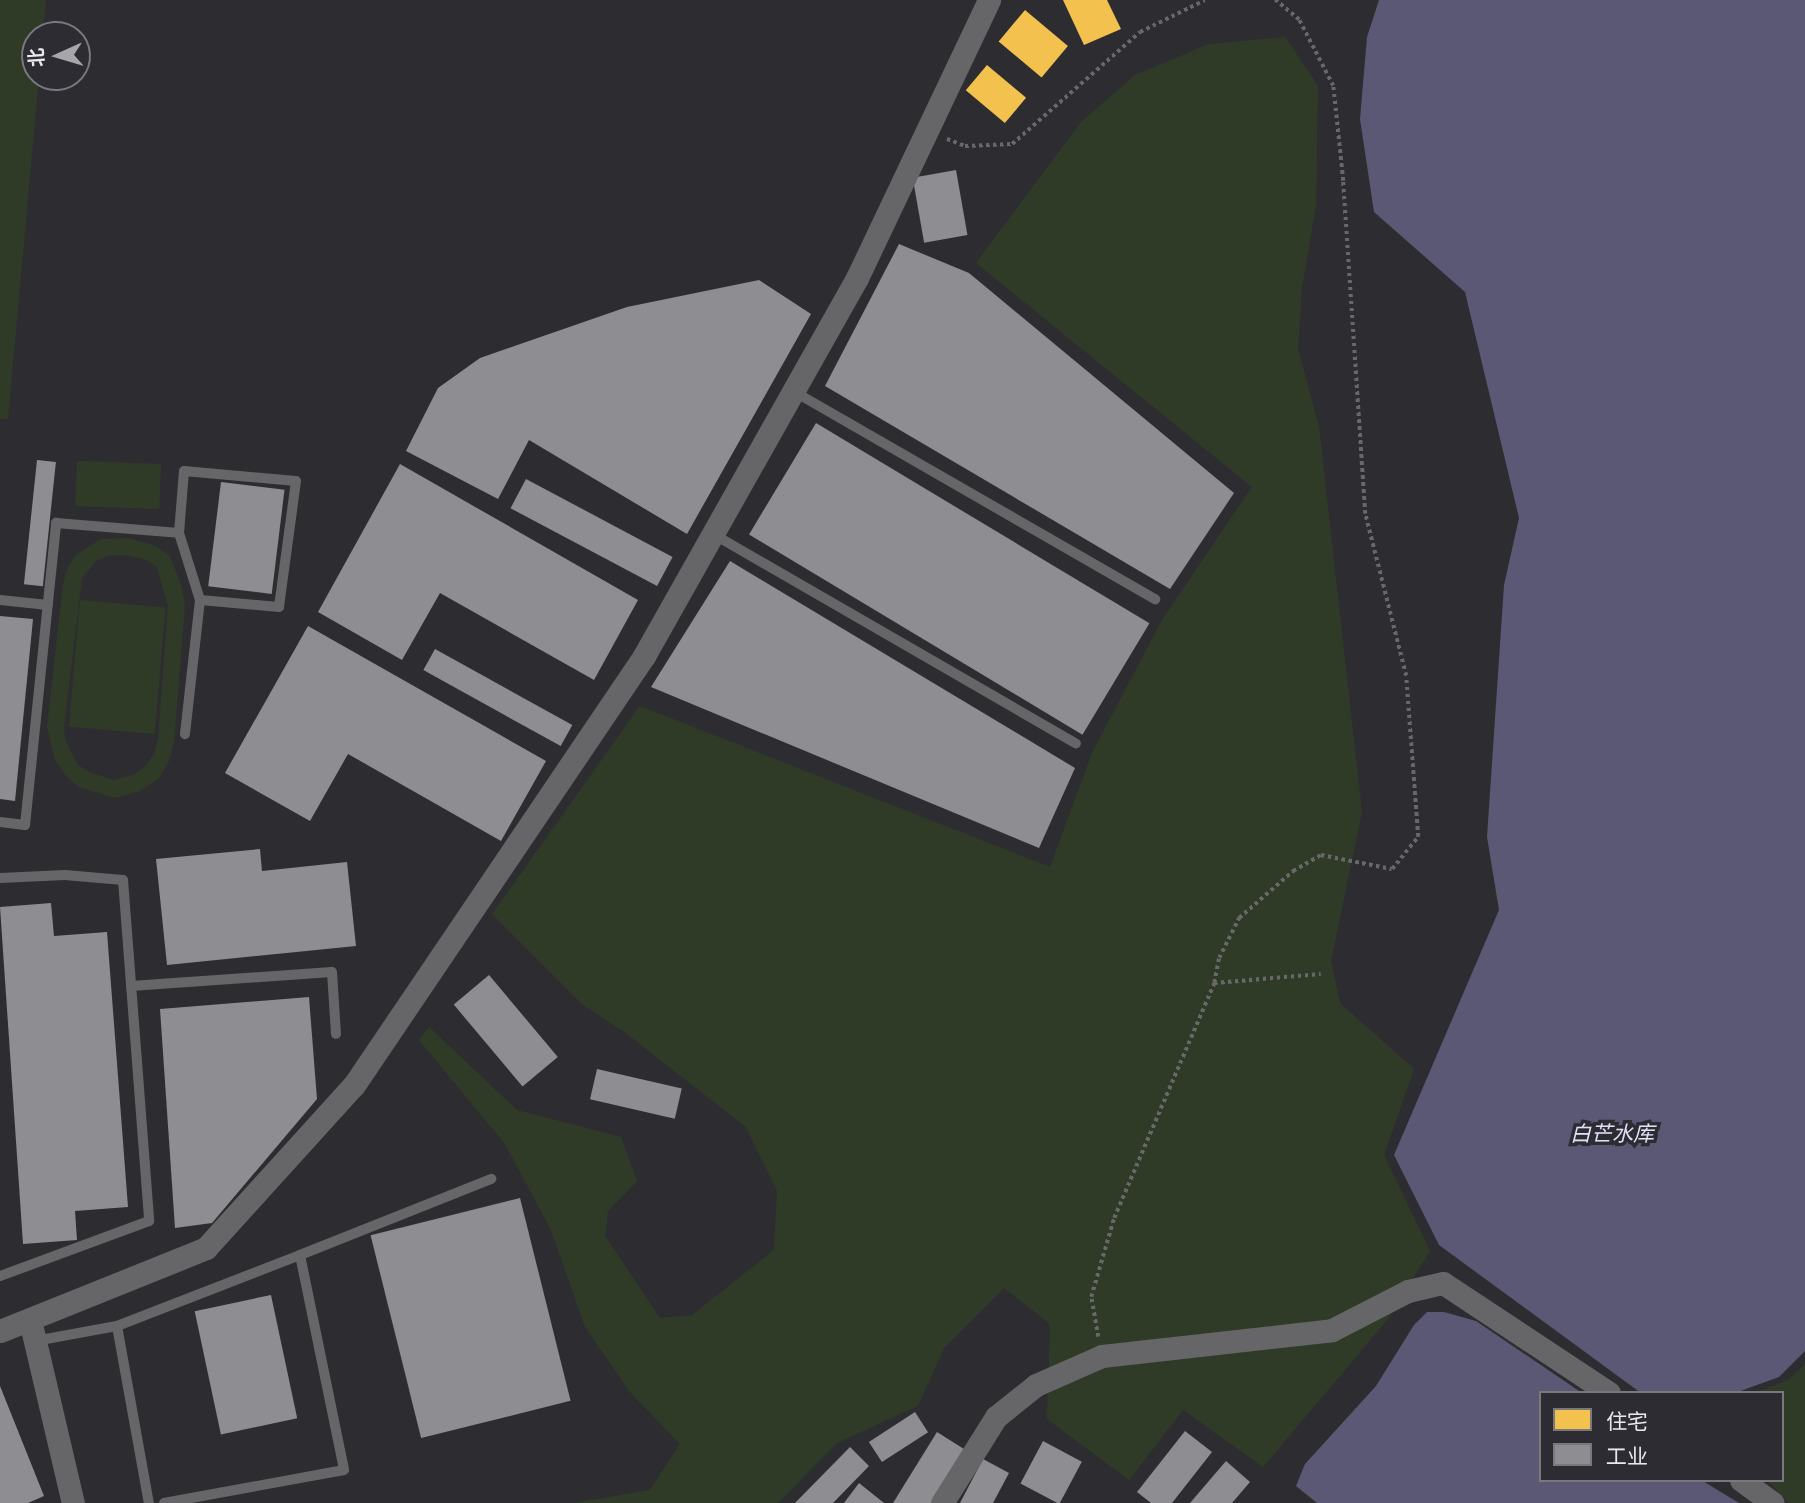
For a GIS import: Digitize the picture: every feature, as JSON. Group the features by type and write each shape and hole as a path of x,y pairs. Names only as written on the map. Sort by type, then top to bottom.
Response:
{"street":[{"path":"0,1331 32,1330 206,1248 354,1085 644,656 857,278 989,0"},
{"path":"942,1503 996,1417 1036,1385 1102,1356 1332,1330 1408,1291 1443,1283 1606,1391"},
{"path":"32,1330 73,1503"},
{"path":"1744,1482 1773,1503"}],"lane":[{"path":"793,391 1155,599"},
{"path":"185,734 200,600 180,533 184,471 296,481 279,607 200,600"},
{"path":"0,822 25,825 56,523 180,533"},
{"path":"713,534 1076,744"},
{"path":"0,600 48,605"},
{"path":"0,878 65,875 123,880 149,1221 0,1276"},
{"path":"131,986 332,972 336,1034"},
{"path":"32,1330 117,1326 491,1179"},
{"path":"168,1503 344,1470 300,1255"},
{"path":"117,1326 149,1503"}],"path":[{"path":"927,131 965,146 1012,144 1140,32 1205,0"},
{"path":"1102,1356 1091,1297 1114,1218 1214,983 1219,958 1239,918 1293,871 1321,855 1392,869 1418,837 1406,676 1366,514 1343,181 1333,86 1299,20 1275,0"},
{"path":"1214,983 1321,974"}],"green space":[{"path":"0,0 46,0 44,21 21,21 21,91 38,91 8,419 0,419"},
{"path":"1285,37 1318,86 1316,205 1302,287 1298,349 1319,426 1362,812 1331,961 1340,1003 1414,1069 1384,1155 1430,1251 1388,1319 1263,1467 1183,1410 1129,1480 1047,1419 1050,1324 1004,1288 944,1348 918,1406 837,1443 778,1503 573,1503 650,1490 680,1444 630,1392 585,1327 551,1230 505,1144 419,1040 429,1027 517,1110 621,1137 637,1181 608,1211 605,1236 660,1318 692,1315 774,1250 777,1191 746,1127 623,1031 583,1005 492,914 640,706 1050,867 1092,753 1163,618 1252,487 976,263 1081,122 1135,75 1209,44"},
{"path":"77,461 161,464 159,509 75,506"},
{"path":"127,538 153,545 169,555 181,584 185,605 174,742 169,761 159,778 140,791 115,798 79,787 65,775 55,760 47,727 67,569 76,555 101,539","holes":["125,555 146,560 157,567 168,606 158,739 154,754 146,766 133,775 114,780 88,772 77,764 65,739 64,727 82,578 97,560 107,556"]},
{"path":"80,600 166,607 155,734 69,727"},
{"path":"1805,1364 1805,1503 1789,1503 1769,1482 1784,1482 1784,1391 1760,1391 1788,1380"}],"water":[{"name":"白芒水库","path":"1379,0 1805,0 1805,1351 1779,1377 1740,1391 1638,1391 1439,1245 1394,1155 1499,910 1487,837 1504,585 1519,518 1465,292 1374,212 1360,119 1367,37"},
{"path":"1427,1312 1444,1312 1476,1321 1579,1391 1539,1391 1539,1482 1704,1482 1739,1503 1317,1503 1296,1486 1305,1464 1376,1386 1414,1325"}],"building: 住宅":[{"path":"1063,0 1107,0 1121,29 1084,45"},
{"path":"1025,10 1068,46 1042,77 999,41"},
{"path":"987,65 1026,98 1005,123 966,90"}],"building: 工业":[{"path":"956,170 967,235 924,243 913,178"},
{"path":"899,244 969,273 1234,493 1170,589 825,386"},
{"path":"759,280 811,314 687,534 529,440 498,499 406,451 438,388 480,358 627,307"},
{"path":"816,423 1149,623 1082,735 749,534"},
{"path":"37,460 56,462 43,586 24,584"},
{"path":"400,464 638,600 594,680 440,593 402,660 318,612"},
{"path":"526,479 673,557 657,586 511,508"},
{"path":"221,482 285,490 272,594 208,586"},
{"path":"730,561 1075,768 1039,848 651,687"},
{"path":"0,616 33,619 15,801 0,799"},
{"path":"308,626 546,761 501,841 348,754 310,821 225,773"},
{"path":"435,649 572,725 561,746 423,670"},
{"path":"260,849 262,871 347,862 356,946 167,965 156,859"},
{"path":"51,903 54,936 107,932 128,1207 75,1211 77,1240 23,1244 0,907"},
{"path":"489,975 558,1057 523,1087 454,1005"},
{"path":"309,997 317,1099 212,1223 175,1228 160,1009"},
{"path":"597,1069 682,1089 675,1119 590,1099"},
{"path":"520,1198 571,1401 421,1438 371,1235"},
{"path":"271,1295 297,1418 221,1434 195,1311"},
{"path":"0,1386 44,1496 28,1503 0,1503"},
{"path":"915,1412 928,1432 882,1462 869,1442"},
{"path":"1185,1431 1212,1452 1172,1503 1151,1503 1137,1492"},
{"path":"937,1432 964,1449 931,1503 893,1503"},
{"path":"1043,1441 1082,1462 1060,1503 1020,1483"},
{"path":"850,1447 869,1466 833,1503 795,1503"},
{"path":"983,1459 1009,1473 993,1503 960,1503"},
{"path":"1226,1461 1250,1482 1232,1503 1190,1503"},
{"path":"859,1483 884,1503 844,1503"}]}
